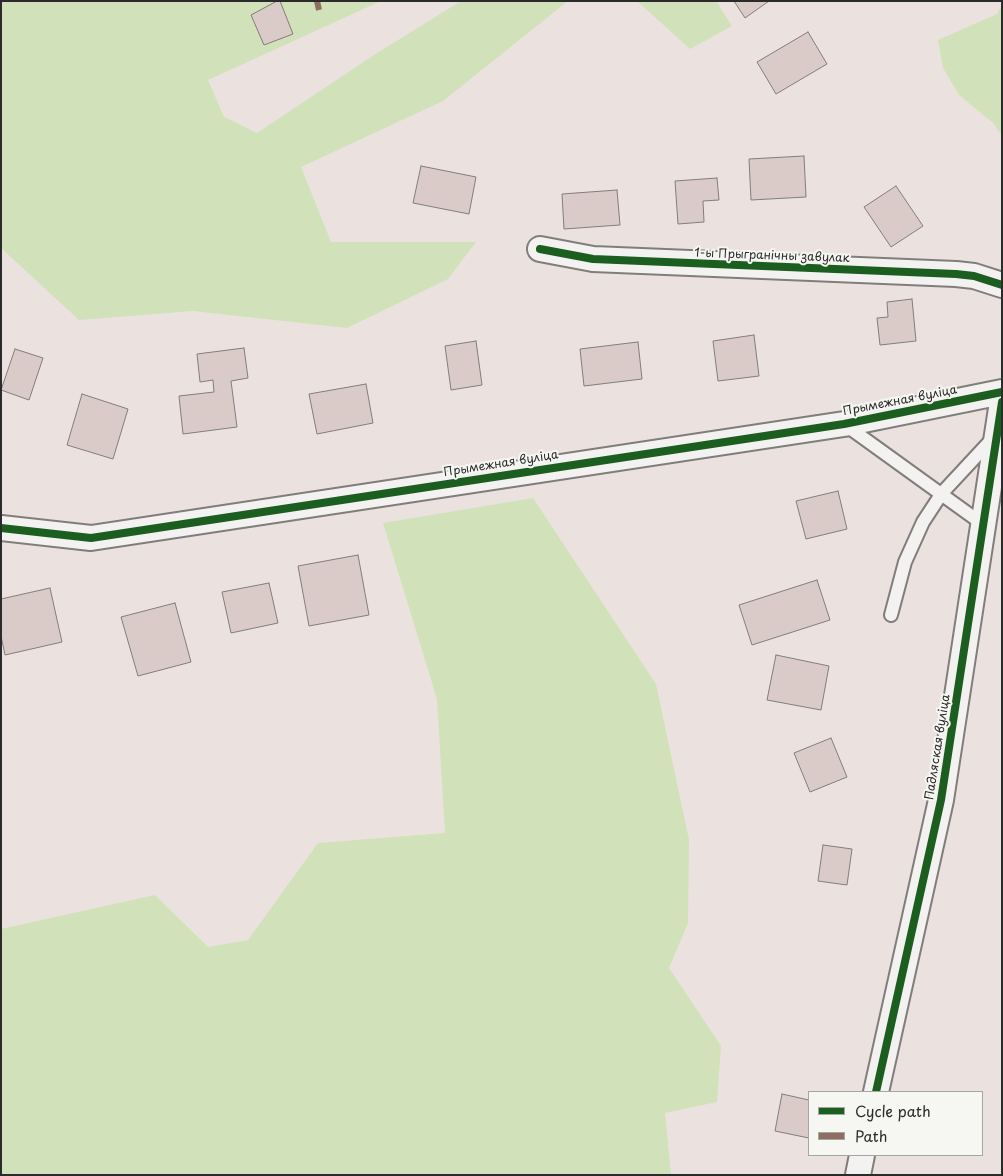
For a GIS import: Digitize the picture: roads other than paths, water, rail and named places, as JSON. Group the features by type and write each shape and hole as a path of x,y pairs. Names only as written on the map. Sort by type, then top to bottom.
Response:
{"street":[{"name":"1-ы Прыгранічны завулак","path":"540,249 593,259 956,274 974,276 1002,285"},
{"name":"Прымежная вуліца","path":"1,528 91,538 844,424 1002,392"},
{"name":"Падляская вуліца","path":"876,1091 941,800 1002,402"},
{"path":"858,1175 862,1156"}],"lane":[{"path":"844,424 984,525"},
{"path":"891,615 905,562 923,522 942,493 997,433"}]}
